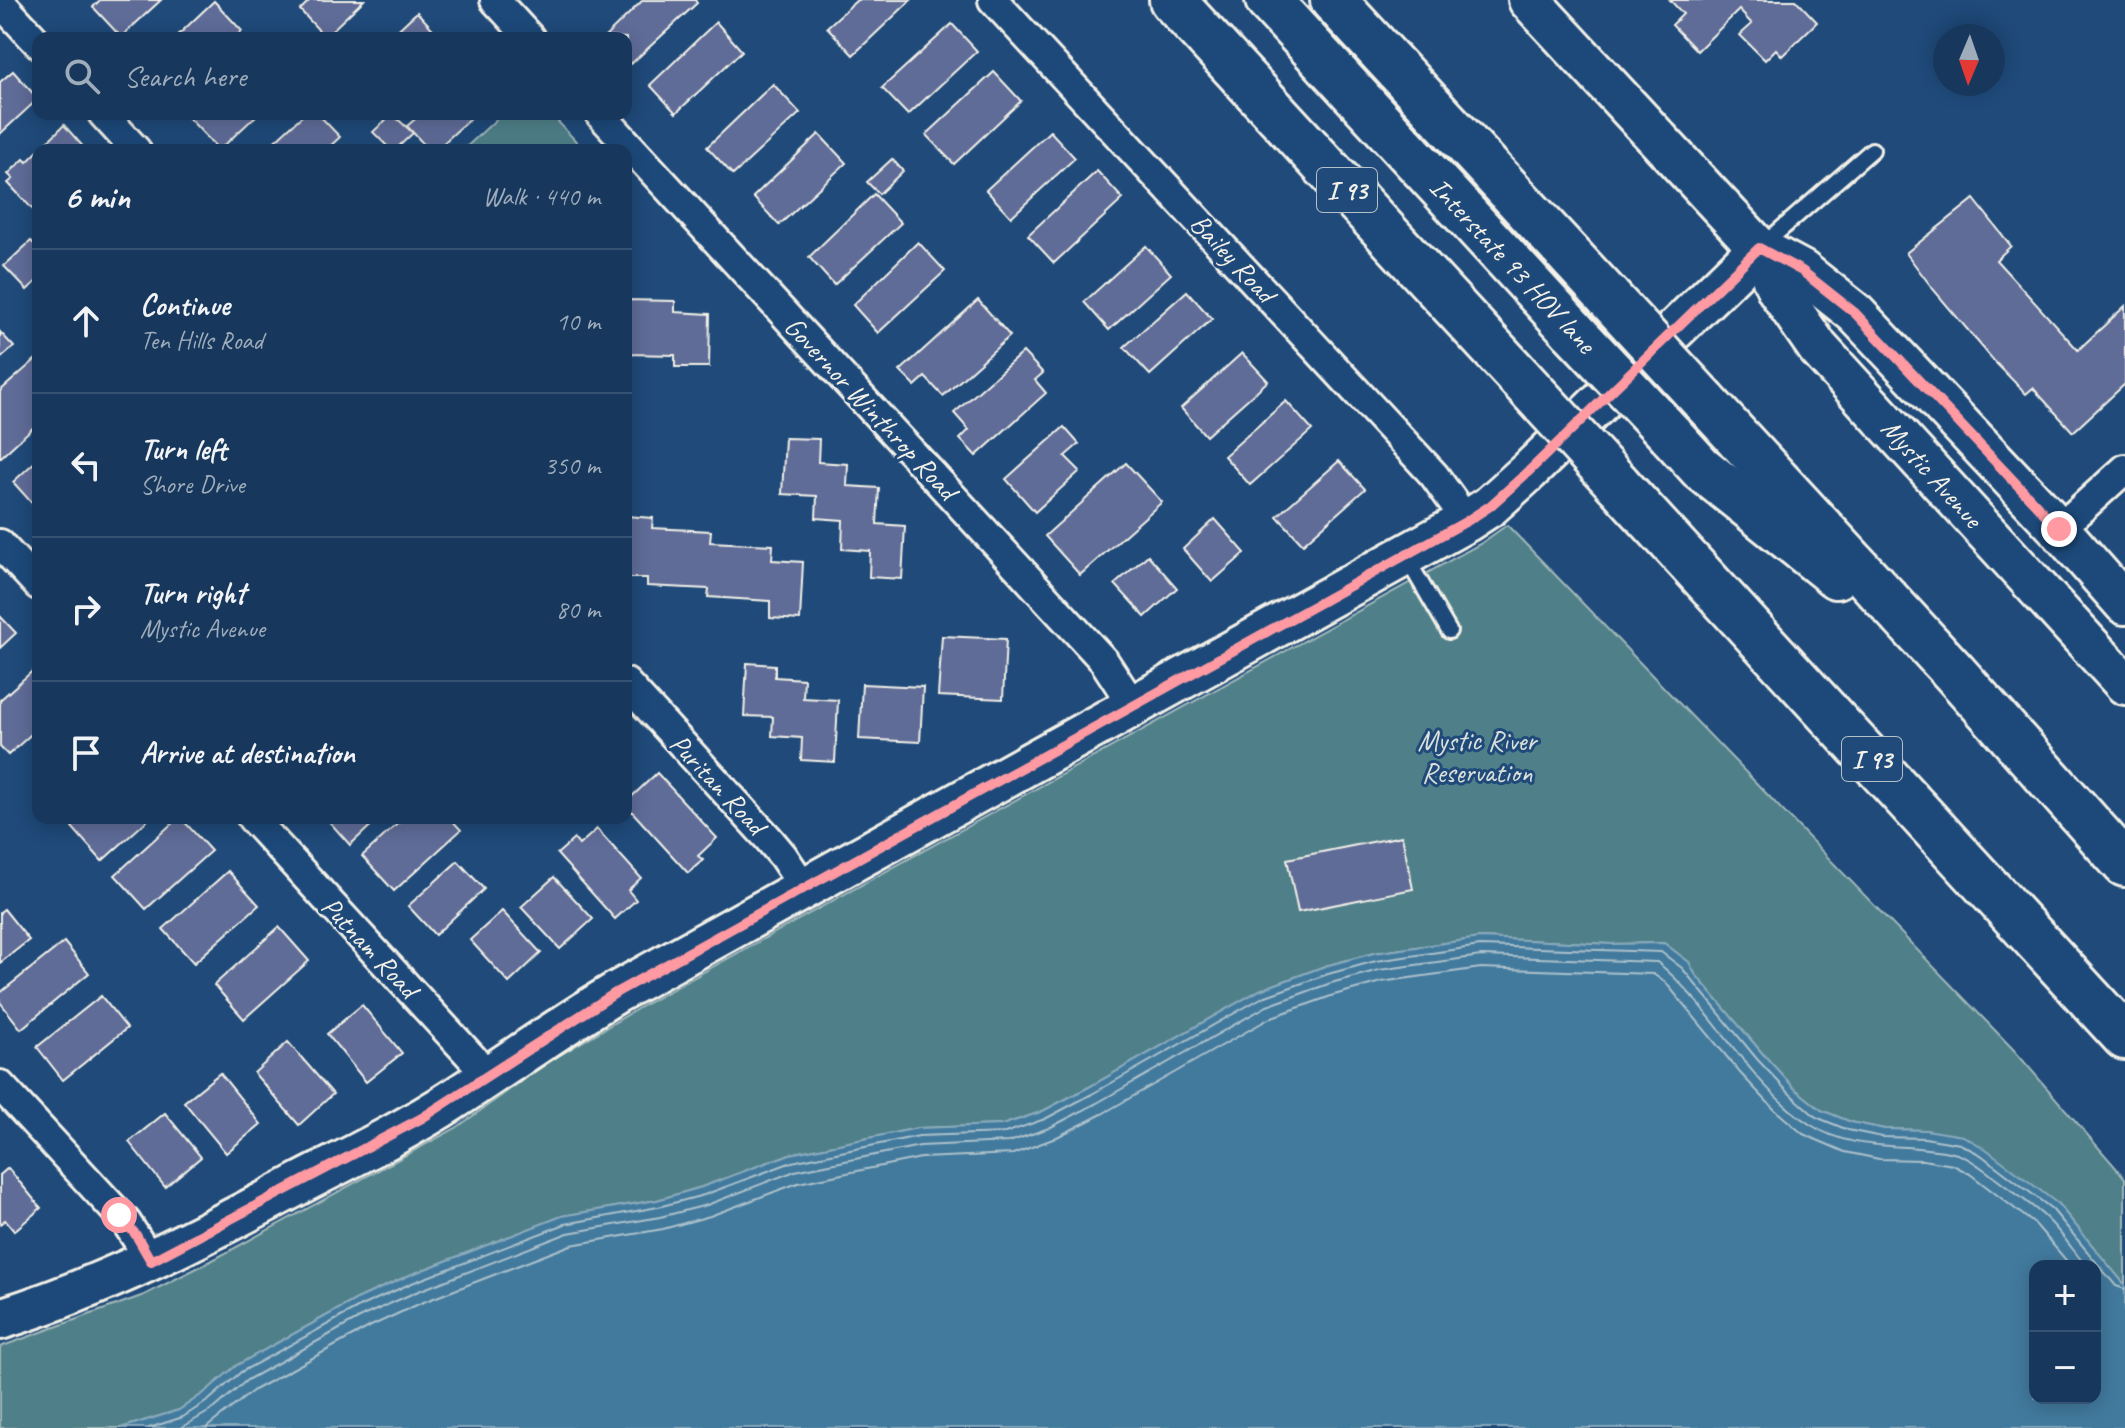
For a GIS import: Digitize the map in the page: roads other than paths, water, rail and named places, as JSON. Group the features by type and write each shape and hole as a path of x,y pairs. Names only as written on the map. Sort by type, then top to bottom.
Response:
{"highway":[{"name":"I 93","path":"1172,0 2125,1037"},
{"name":"Interstate 93 HOV lane","path":"1268,0 1701,468 1953,671"},
{"name":"I 93","path":"1333,0 1953,671 2125,864"}],"street":[{"path":"495,0 524,32"},
{"name":"Bailey Road","path":"993,0 1434,475 1467,521"},
{"name":"Mystic Avenue","path":"1529,0 1759,248 1778,290 1818,348 2125,684"},
{"path":"0,2 32,37"},
{"path":"108,120 130,144"},
{"name":"Governor Winthrop Road","path":"606,120 628,144"},
{"name":"Governor Winthrop Road","path":"632,149 1104,661 1134,707"},
{"path":"0,1319 80,1291 151,1261 389,1136 617,992 1467,521 1490,506 1529,471 1759,248"},
{"name":"Mystic Avenue","path":"1759,248 1802,271 1855,313 2059,529 2125,604"},
{"path":"2059,529 2125,469"},
{"path":"0,544 32,579"},
{"name":"Puritan Road","path":"632,690 775,846 805,889"},
{"name":"Putnam Road","path":"258,824 488,1075"},
{"path":"0,1085 126,1222 151,1261"}],"lane":[{"path":"1759,248 1872,150"},
{"path":"1406,557 1449,631"}],"water":[{"path":"1480,938 1611,944 1664,943 1689,962 1695,974 1763,1054 1794,1088 1821,1110 1851,1122 1884,1129 1926,1130 1963,1136 1986,1149 2058,1204 2125,1285 2125,1428 121,1428 179,1410 237,1365 357,1299 562,1216 657,1200 702,1187 790,1154 918,1128 1002,1125 1041,1112 1089,1087 1260,990 1325,966 1374,953"}],"park label":[{"name":"Mystic River Reservation","path":"1477,756"}]}
